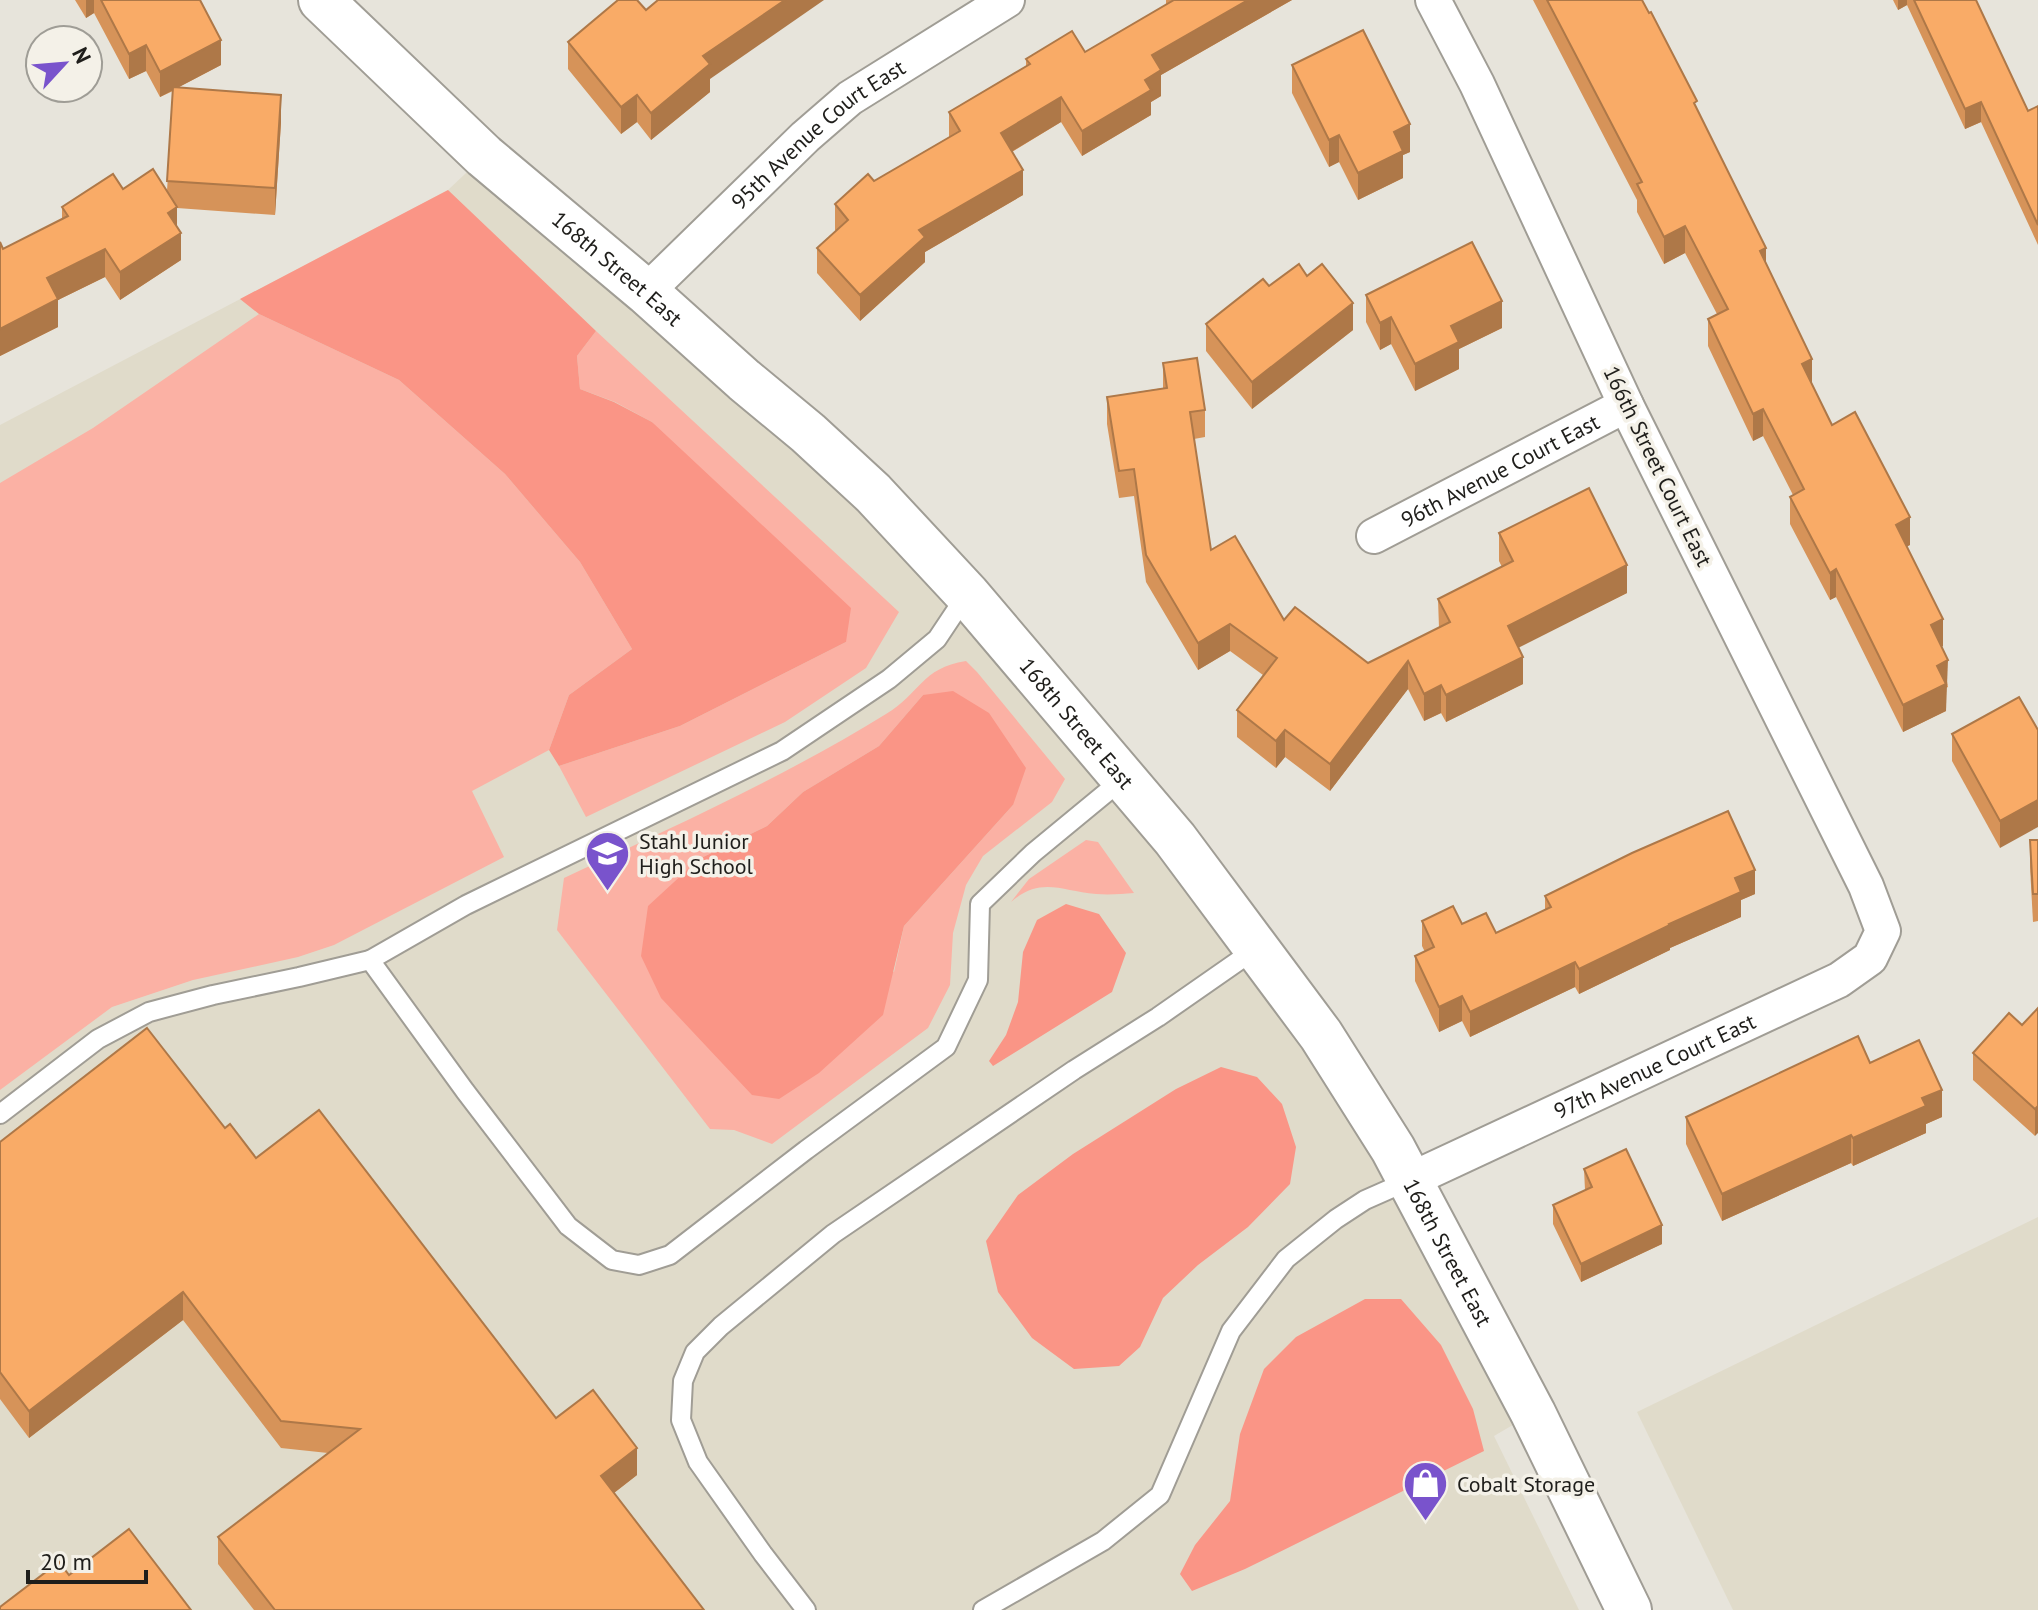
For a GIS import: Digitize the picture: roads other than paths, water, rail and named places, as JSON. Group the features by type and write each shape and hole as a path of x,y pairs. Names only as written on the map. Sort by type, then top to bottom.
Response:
{"street":[{"name":"168th Street East","path":"321,0 484,156 646,292 873,493 967,594 1175,839 1321,1035 1393,1149 1533,1413 1629,1610"},
{"name":"95th Avenue Court East","path":"646,292 805,137 850,98 1007,0"},
{"name":"166th Street Court East","path":"1433,0 1477,84 1626,405 1866,886 1883,931"},
{"name":"96th Avenue Court East","path":"1374,536 1626,405"},
{"name":"97th Avenue Court East","path":"1408,1181 1839,980 1870,958 1883,931"}],"lane":[{"path":"0,1114 98,1039 149,1012 370,960 466,905 782,751 889,679 937,639 967,594"},
{"path":"370,960 568,1226 612,1260 639,1265 670,1255 946,1047 978,980 980,904 1033,853 1124,778"},
{"path":"806,1610 698,1462 681,1420 683,1381 695,1352 721,1326 833,1234 1257,948"},
{"path":"983,1610 1103,1541 1160,1495 1231,1331 1286,1259 1365,1200 1408,1181"}],"place":[{"name":"Stahl Junior High School","path":"608,893"},
{"name":"Cobalt Storage","path":"1426,1523"}]}
